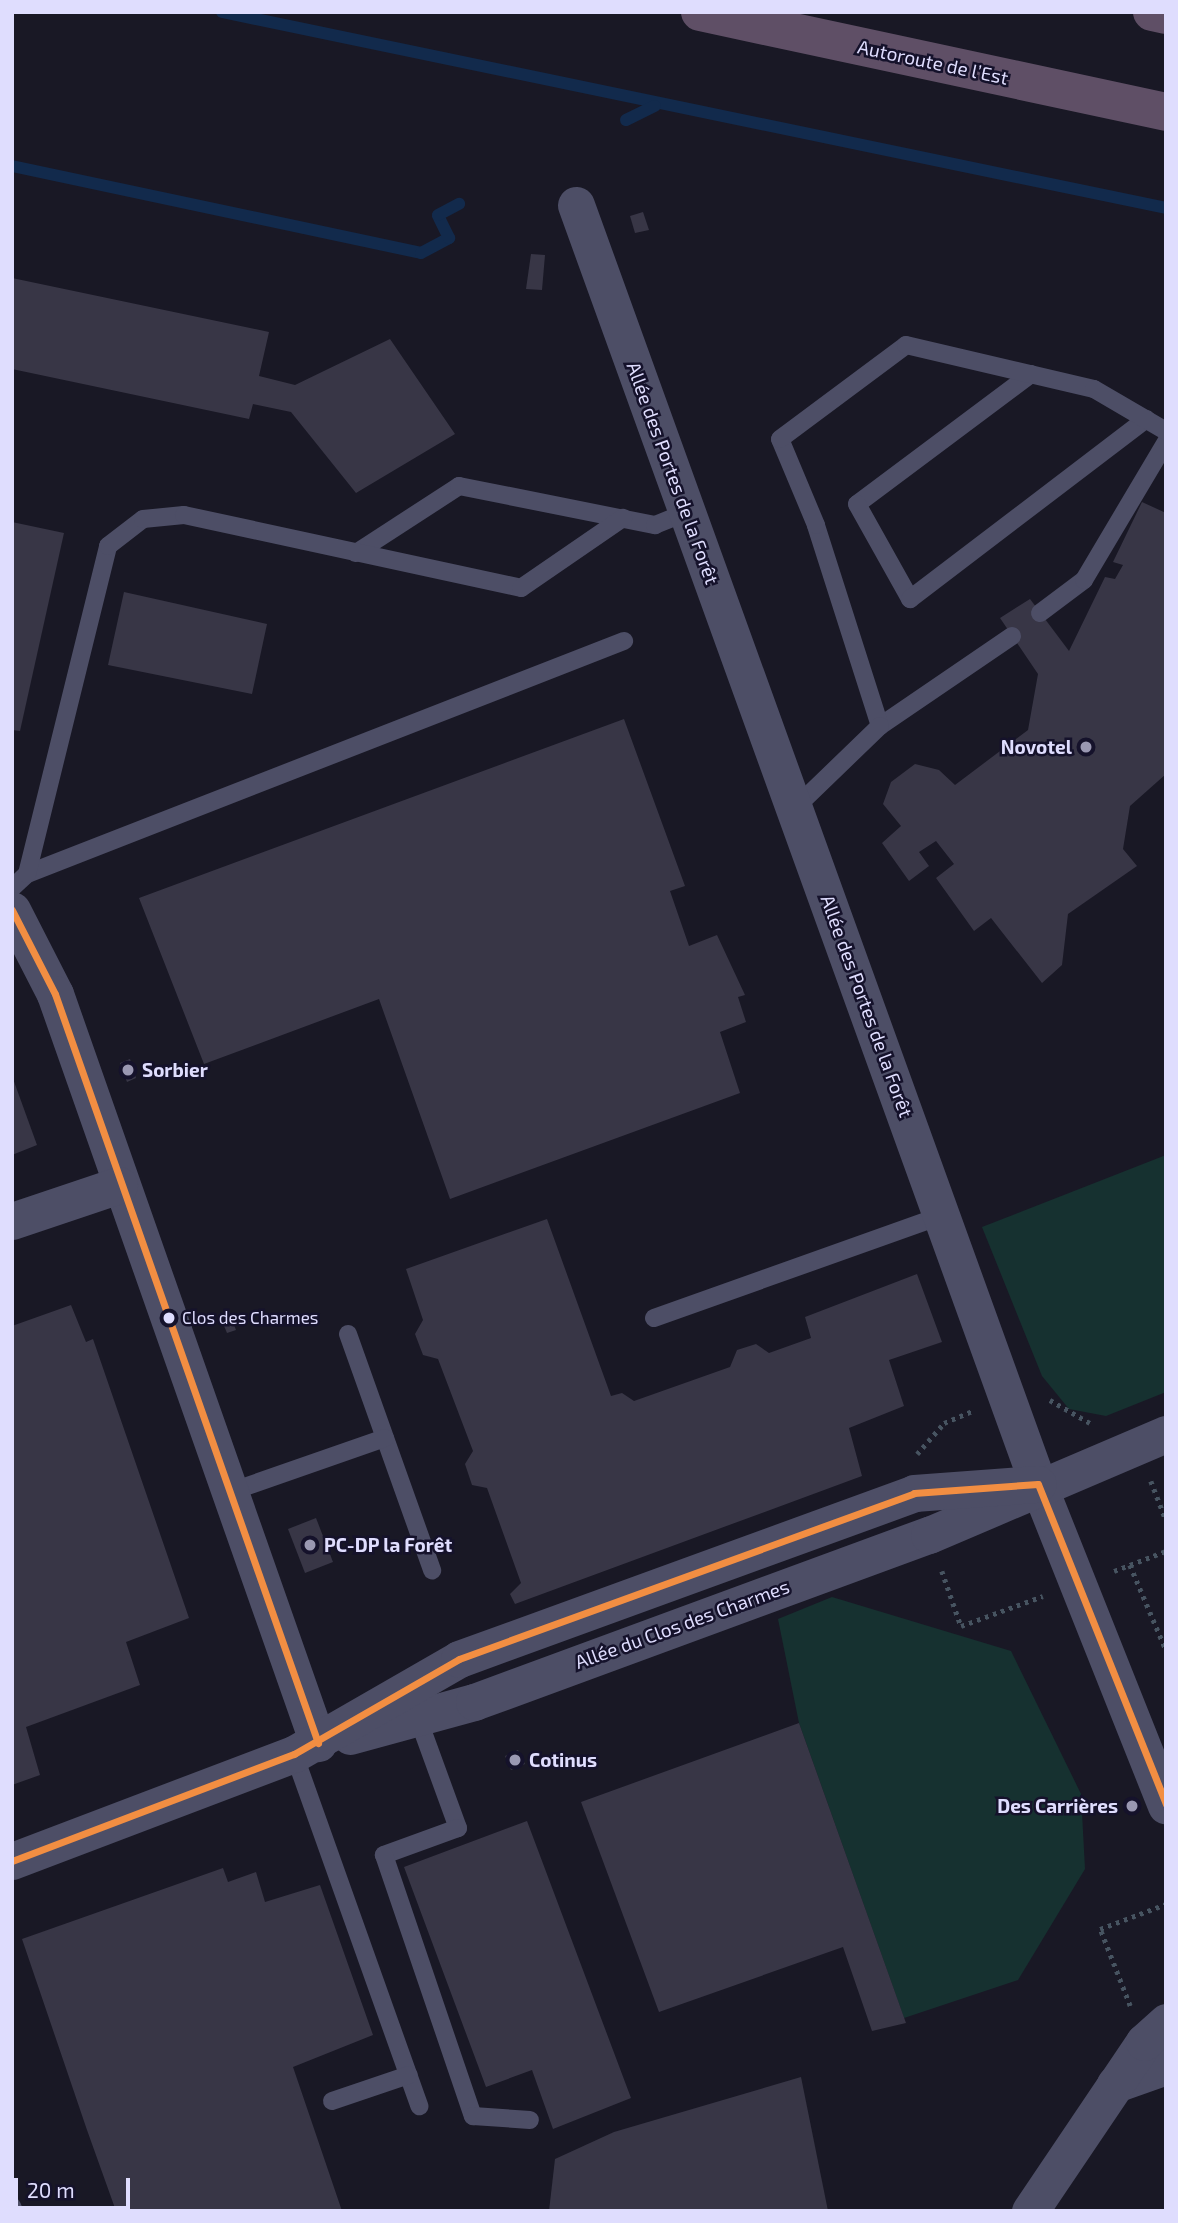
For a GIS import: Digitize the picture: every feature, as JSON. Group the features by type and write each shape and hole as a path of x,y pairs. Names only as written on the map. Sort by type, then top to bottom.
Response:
{"highway":[{"name":"Autoroute de l’Est","path":"700,12 1166,112"},
{"path":"1152,12 1166,15"}],"street":[{"name":"Allée des Portes de la Forêt","path":"576,205 943,1215 1038,1485 1166,1805"},
{"path":"12,910 55,994 119,1185 230,1493 306,1748"},
{"path":"12,1220 119,1185"},
{"name":"Allée du Clos des Charmes","path":"12,1861 306,1748 419,1721 929,1535 1038,1485 1166,1434"},
{"name":"Allée du Clos des Charmes","path":"306,1748 459,1659 914,1493 1038,1485"},
{"path":"1030,2211 1115,2084 1158,2043"}],"lane":[{"path":"880,726 816,525 780,439 905,345 1094,389 1166,431"},
{"path":"1031,374 857,504 910,599 1146,419"},
{"path":"1040,613 1084,580 1166,442"},
{"path":"356,553 459,486 655,525 687,512"},
{"path":"27,874 108,545 143,519 184,515 521,588 623,518"},
{"path":"795,808 880,726 1012,636"},
{"path":"12,888 27,874 624,640"},
{"path":"654,1318 943,1215"},
{"path":"348,1334 432,1570"},
{"path":"230,1493 385,1438"},
{"path":"419,1721 458,1828 384,1855 473,2116 530,2120"},
{"path":"306,1748 419,2106"},
{"path":"332,2101 410,2075"}],"path":[{"path":"1166,1551 1130,1565 1166,1650"},
{"path":"1158,2043 1100,1929 1166,1904"}],"green space":[{"path":"1166,1155 1166,1392 1106,1416 1069,1409 1042,1376 982,1227"},
{"path":"832,1597 1011,1651 1081,1794 1085,1869 1018,1980 904,2018 799,1723 778,1619"}],"building":[{"path":"643,212 649,230 635,233 630,216"},
{"path":"531,254 545,255 542,290 526,289"},
{"path":"12,278 269,332 259,376 295,385 390,339 455,434 356,493 291,412 253,404 249,419 12,369"},
{"name":"Novotel","path":"1142,502 1166,513 1166,774 1130,806 1123,849 1137,866 1068,914 1062,965 1042,983 991,918 974,931 936,878 954,864 936,841 919,852 929,866 909,881 882,843 901,826 883,804 891,782 915,764 939,770 955,785 1028,730 1038,674 1000,618 1030,599 1069,651 1105,577 1115,579 1123,565 1113,562"},
{"path":"12,522 64,533 20,731 12,730"},
{"path":"124,592 267,624 252,694 108,665"},
{"path":"624,719 685,886 670,891 689,946 717,935 745,995 738,997 746,1022 720,1032 740,1093 450,1199 379,999 204,1064 139,898"},
{"name":"Sorbier","path":"130,1059 136,1078 127,1082 120,1063"},
{"path":"12,1076 37,1145 12,1155"},
{"path":"547,1219 611,1396 622,1393 634,1401 730,1367 737,1350 756,1344 769,1353 811,1338 805,1317 917,1274 942,1342 889,1360 904,1406 849,1428 862,1476 515,1604 510,1594 521,1583 487,1488 472,1485 465,1464 473,1451 438,1359 423,1355 415,1334 423,1320 406,1269"},
{"path":"71,1305 86,1342 93,1339 189,1618 126,1642 140,1685 26,1727 40,1775 12,1785 12,1326"},
{"path":"229,1311 236,1330 227,1333 219,1314"},
{"name":"PC-DP la Forêt","path":"316,1518 333,1562 305,1573 288,1529"},
{"path":"799,1723 906,2023 872,2031 843,1947 659,2012 581,1802"},
{"name":"Cotinus","path":"518,1750 525,1764 511,1770 505,1756"},
{"path":"527,1821 631,2098 553,2129 532,2070 486,2087 404,1867"},
{"path":"223,1868 228,1882 256,1872 265,1902 320,1885 373,2035 293,2067 342,2211 116,2211 87,2130 22,1939"},
{"path":"801,2077 828,2211 549,2211 555,2159 614,2132"}],"waterway":[{"path":"222,12 1166,208"},
{"path":"626,120 655,106"},
{"path":"12,166 421,253 449,238 438,215 459,204"}],"transit line":[{"path":"12,910 55,994 318,1743"},
{"path":"1038,1484 1166,1804"},
{"path":"12,1861 294,1754 459,1659 914,1493 1038,1484"}],"place":[{"name":"Novotel","path":"1086,747"},
{"name":"Sorbier","path":"128,1070"},
{"name":"Clos des Charmes","path":"169,1318"},
{"name":"PC-DP la Forêt","path":"310,1545"},
{"name":"Cotinus","path":"515,1760"},
{"name":"Des Carrières","path":"1132,1806"}]}
